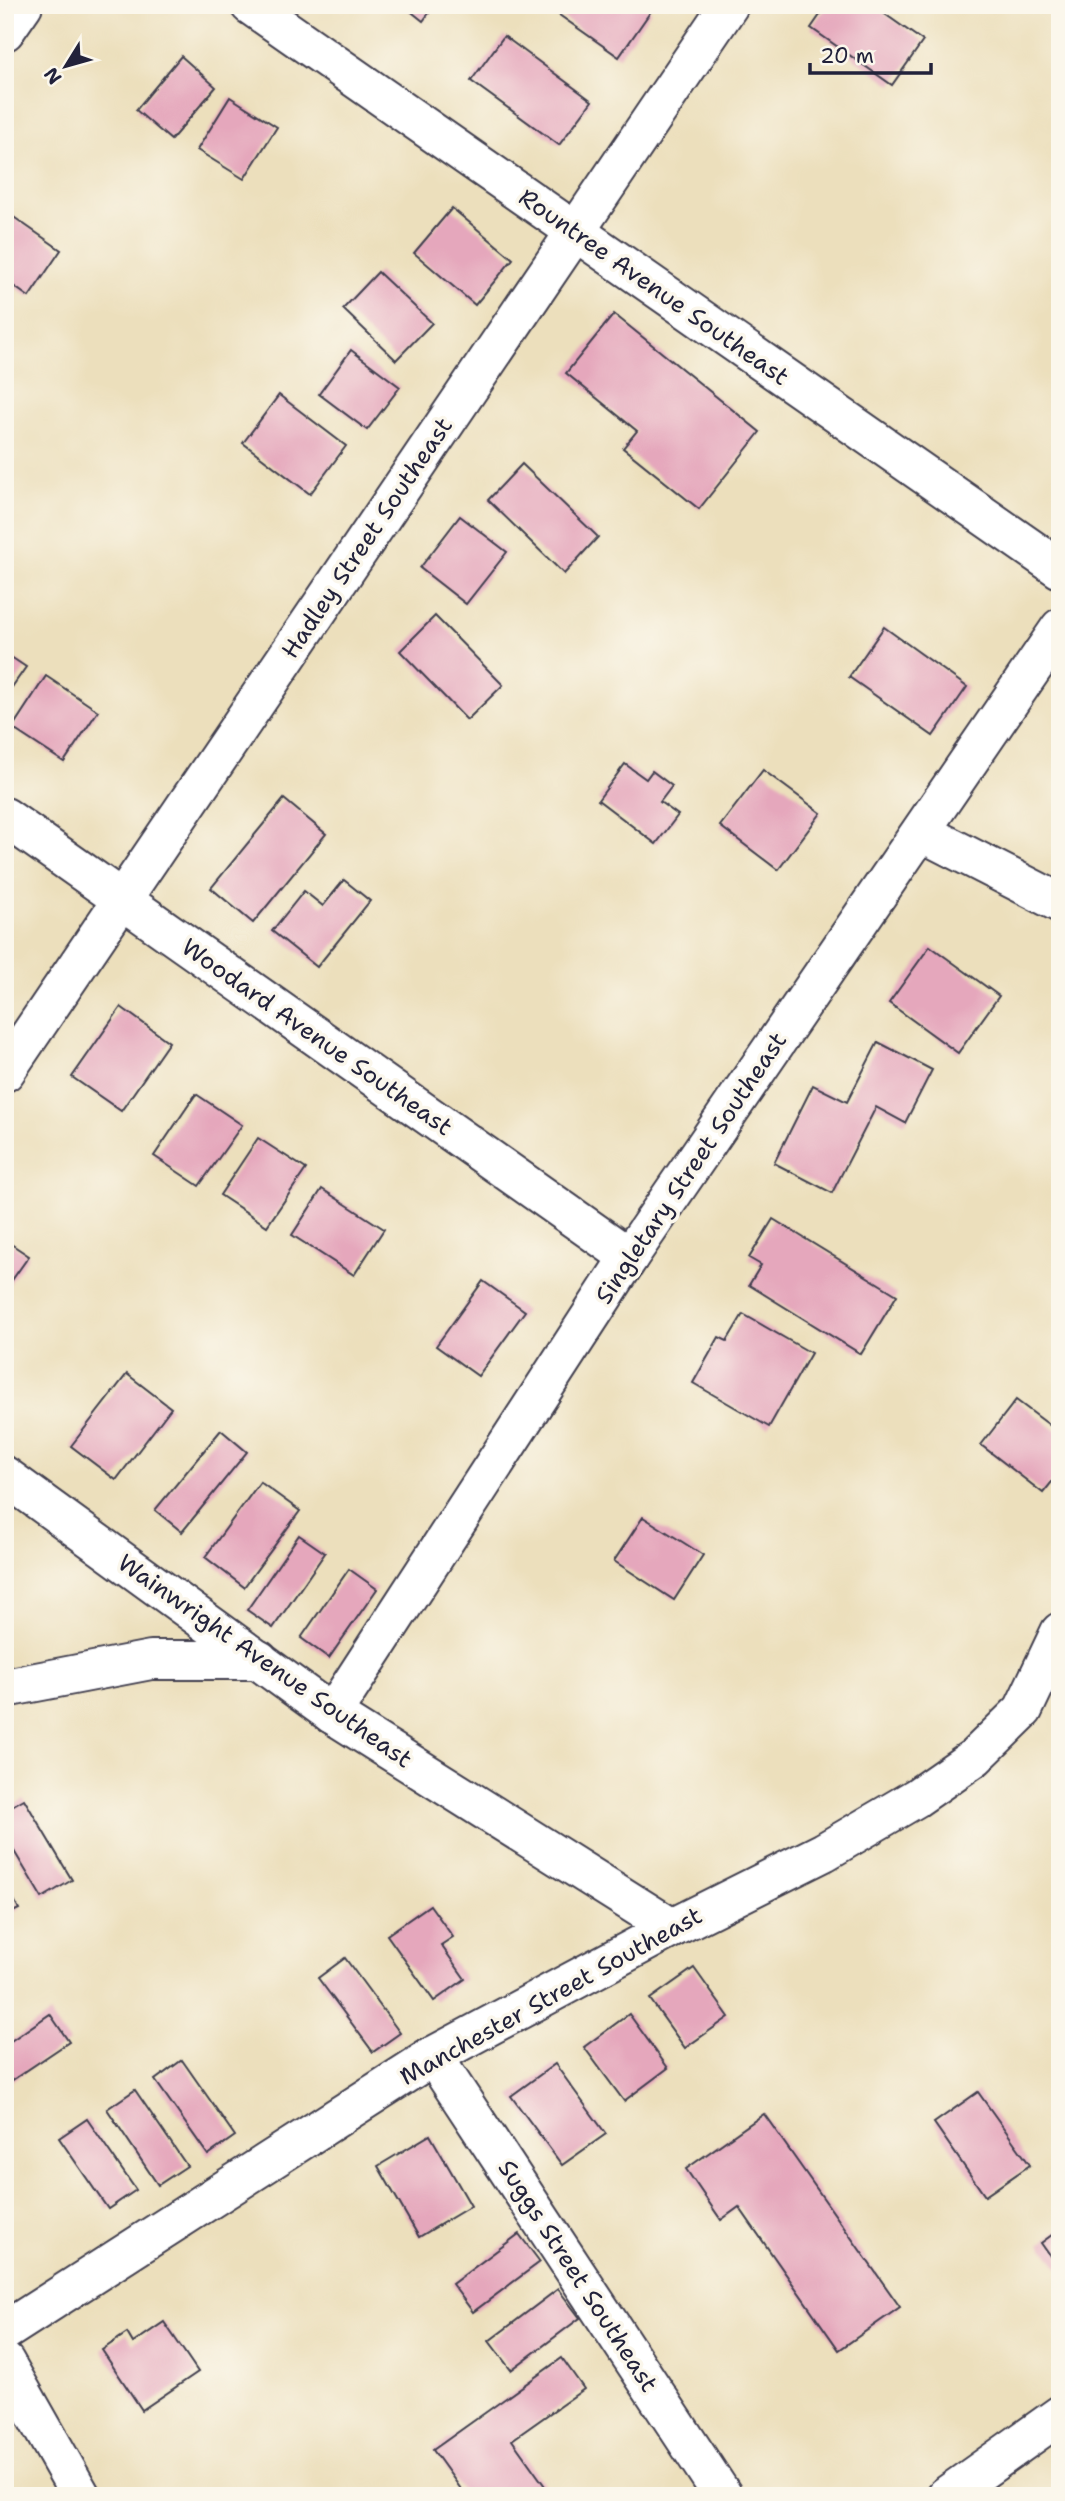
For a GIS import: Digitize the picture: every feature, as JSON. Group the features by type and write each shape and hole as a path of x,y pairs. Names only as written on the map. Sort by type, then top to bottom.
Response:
{"street":[{"path":"5,32 23,5"},
{"name":"Rountree Avenue Southeast","path":"250,5 1060,569"},
{"name":"Hadley Street Southeast","path":"5,1072 729,5"},
{"name":"Singletary Street Southeast","path":"332,1714 629,1257 1060,628"},
{"name":"Woodard Avenue Southeast","path":"5,817 629,1257"},
{"path":"921,832 1060,903"},
{"name":"Wainwright Avenue Southeast","path":"5,1476 332,1714 672,1928"},
{"name":"Manchester Street Southeast","path":"5,2331 433,2056 672,1928 824,1852 916,1798 975,1757 1024,1710 1060,1632"},
{"path":"5,1688 152,1660 259,1660"},
{"name":"Suggs Street Southeast","path":"433,2056 723,2496"},
{"path":"5,2362 81,2496"},
{"path":"946,2496 1060,2415"}],"building":[{"path":"403,5 435,5 423,21"},
{"path":"545,5 642,5 651,11 619,57"},
{"path":"827,5 872,5 923,41 892,85 811,28"},
{"path":"504,36 592,101 559,145 471,81"},
{"path":"181,56 216,87 171,140 136,110"},
{"path":"230,97 277,127 244,179 197,150"},
{"path":"452,208 513,259 475,305 414,253"},
{"path":"5,211 61,250 29,297 5,280"},
{"path":"378,272 432,323 396,360 343,309"},
{"path":"614,314 760,432 699,509 623,448 637,431 566,373"},
{"path":"351,350 400,387 367,430 319,394"},
{"path":"279,395 346,446 310,494 243,443"},
{"path":"522,464 598,537 564,574 488,500"},
{"path":"460,516 507,552 466,604 420,568"},
{"path":"435,616 503,685 467,720 400,651"},
{"path":"884,627 967,687 933,736 849,677"},
{"path":"5,653 26,667 5,697"},
{"path":"46,676 98,711 64,762 12,728"},
{"path":"625,764 646,779 652,771 672,786 660,802 678,815 656,844 598,800"},
{"path":"763,770 821,813 778,870 720,826"},
{"path":"284,799 326,834 253,923 211,888"},
{"path":"344,880 370,901 317,967 272,931 304,891 323,906"},
{"path":"930,946 999,996 958,1053 889,1003"},
{"path":"121,1007 169,1042 121,1111 72,1077"},
{"path":"878,1042 932,1070 905,1123 876,1107 832,1193 774,1163 813,1085 847,1102"},
{"path":"196,1094 242,1125 199,1186 154,1156"},
{"path":"258,1138 306,1169 267,1226 220,1195"},
{"path":"322,1189 384,1229 354,1275 292,1235"},
{"path":"773,1219 897,1295 861,1354 749,1285 761,1265 749,1258"},
{"path":"5,1240 29,1256 5,1290"},
{"path":"483,1281 525,1311 478,1376 436,1346"},
{"path":"743,1314 811,1353 769,1427 693,1383 719,1337 727,1341"},
{"path":"127,1374 171,1408 116,1480 71,1446"},
{"path":"1016,1400 1060,1433 1060,1472 1043,1493 981,1445"},
{"path":"221,1430 247,1452 182,1532 155,1510"},
{"path":"260,1482 300,1511 244,1587 205,1557"},
{"path":"643,1517 703,1555 674,1600 614,1561"},
{"path":"299,1535 325,1553 273,1628 247,1610"},
{"path":"349,1569 377,1589 329,1658 301,1638"},
{"path":"24,1799 72,1880 42,1898 5,1836 5,1810"},
{"path":"5,1883 19,1909 5,1916"},
{"path":"430,1905 453,1937 441,1945 465,1979 434,2001 387,1935"},
{"path":"345,1958 400,2033 373,2052 318,1978"},
{"path":"694,1968 729,2017 685,2048 650,1999"},
{"path":"50,2014 69,2042 5,2085 5,2045"},
{"path":"629,2014 668,2068 624,2101 584,2047"},
{"path":"182,2060 235,2136 208,2155 155,2080"},
{"path":"555,2064 606,2134 562,2165 511,2096"},
{"path":"135,2090 187,2166 158,2185 107,2109"},
{"path":"978,2092 1030,2165 985,2196 934,2123"},
{"path":"764,2114 900,2307 839,2350 739,2207 721,2220 686,2169"},
{"path":"87,2119 136,2190 108,2209 59,2138"},
{"path":"430,2135 471,2206 419,2237 378,2166"},
{"path":"1060,2229 1060,2270 1041,2243"},
{"path":"519,2234 540,2262 473,2312 452,2284"},
{"path":"558,2289 580,2318 511,2370 489,2341"},
{"path":"164,2322 198,2372 142,2410 102,2350 127,2333 133,2343"},
{"path":"562,2358 584,2389 512,2440 552,2496 466,2496 433,2450"}]}
